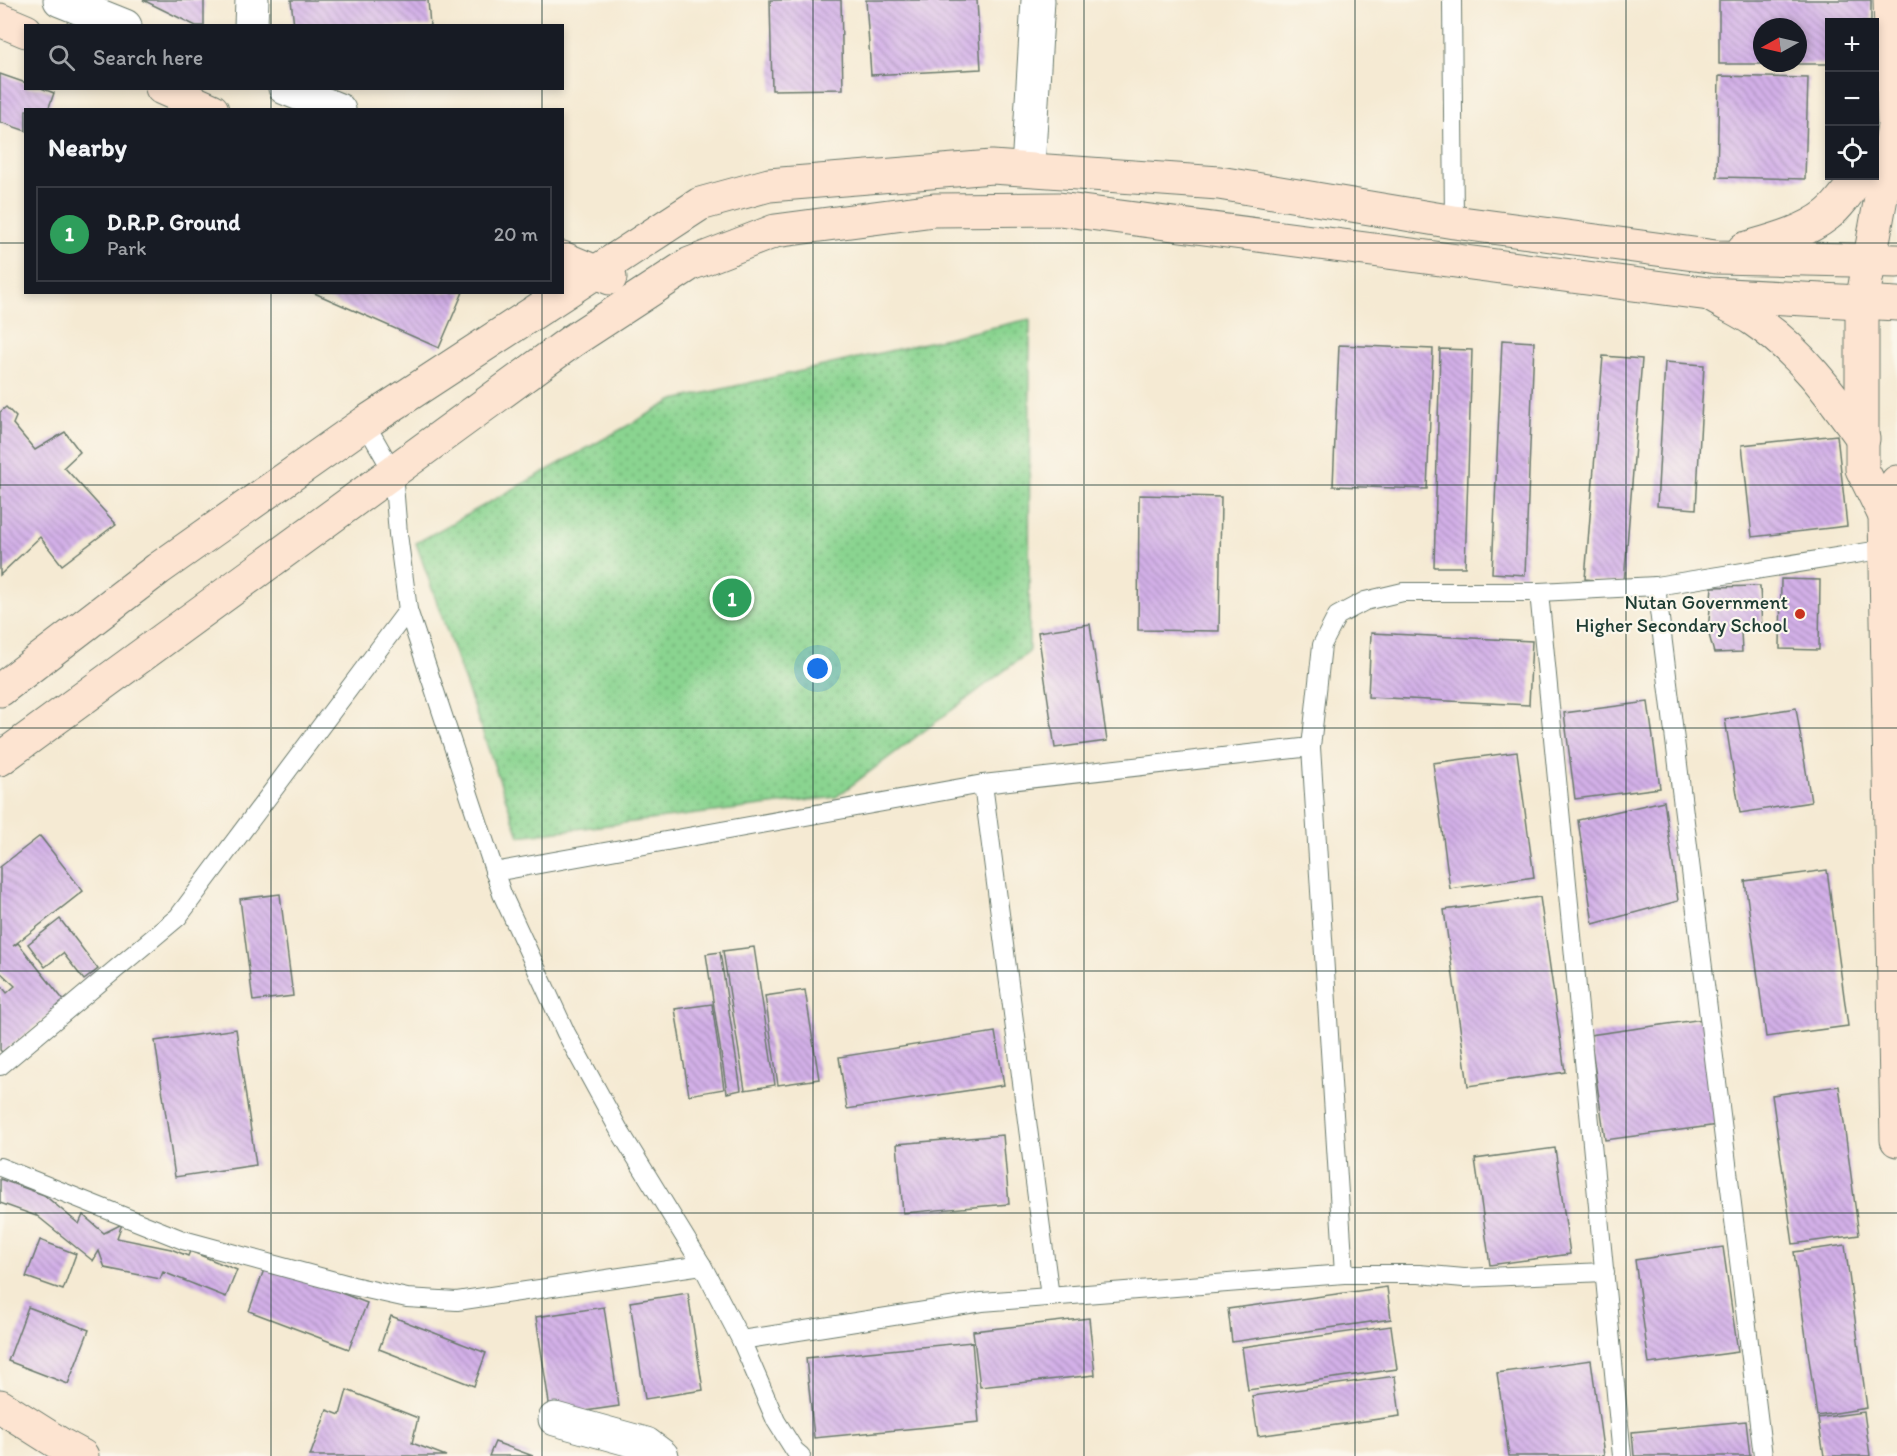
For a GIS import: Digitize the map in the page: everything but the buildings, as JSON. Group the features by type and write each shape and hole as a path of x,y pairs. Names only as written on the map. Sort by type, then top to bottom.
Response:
{"main road":[{"path":"1885,516 1862,469 1862,302 1883,261 1893,126 1890,0"},
{"path":"0,20 24,30"},
{"path":"167,90 207,108"},
{"path":"1879,147 1893,126"},
{"path":"564,293 700,204 769,185 992,166 1219,183 1454,222 1716,257 1883,261"},
{"path":"1716,257 1801,230 1827,215 1845,197 1857,180"},
{"path":"0,759 572,341 690,264 775,231 934,210 1059,209 1709,294 1897,304"},
{"path":"564,259 645,293"},
{"path":"0,690 159,569 365,423 562,294"},
{"path":"1709,294 1754,320 1795,354 1829,391 1863,439"},
{"path":"1897,482 1885,516 1897,1140"},
{"path":"0,1406 82,1456"}],"street":[{"path":"60,0 120,24"},
{"path":"251,24 252,0"},
{"path":"1028,169 1038,0"},
{"path":"290,90 334,108"},
{"path":"555,1419 646,1444 662,1456"}],"lane":[{"path":"1452,0 1454,222"},
{"path":"365,423 393,472 408,610 502,894 566,1034 619,1130 702,1265 741,1340 777,1421 795,1451 801,1456"},
{"path":"1344,1274 1311,747 1322,645 1337,616 1365,601 1403,592 1539,592 1656,586 1886,549"},
{"path":"1656,586 1763,1456"},
{"path":"1539,592 1622,1456"},
{"path":"0,1066 178,917 408,610"},
{"path":"494,872 983,784 1311,747"},
{"path":"983,784 1050,1297"},
{"path":"0,1167 183,1240 353,1286 407,1298 457,1301 702,1265"},
{"path":"741,1340 982,1302 1344,1274 1419,1274 1464,1278 1605,1272"}],"green space":[{"path":"1030,319 1029,652 836,797 519,836 416,543 674,400"}],"place":[{"name":"D.R.P. Ground","path":"732,598"},
{"name":"Nutan Government Higher Secondary School","path":"1800,614"}]}
